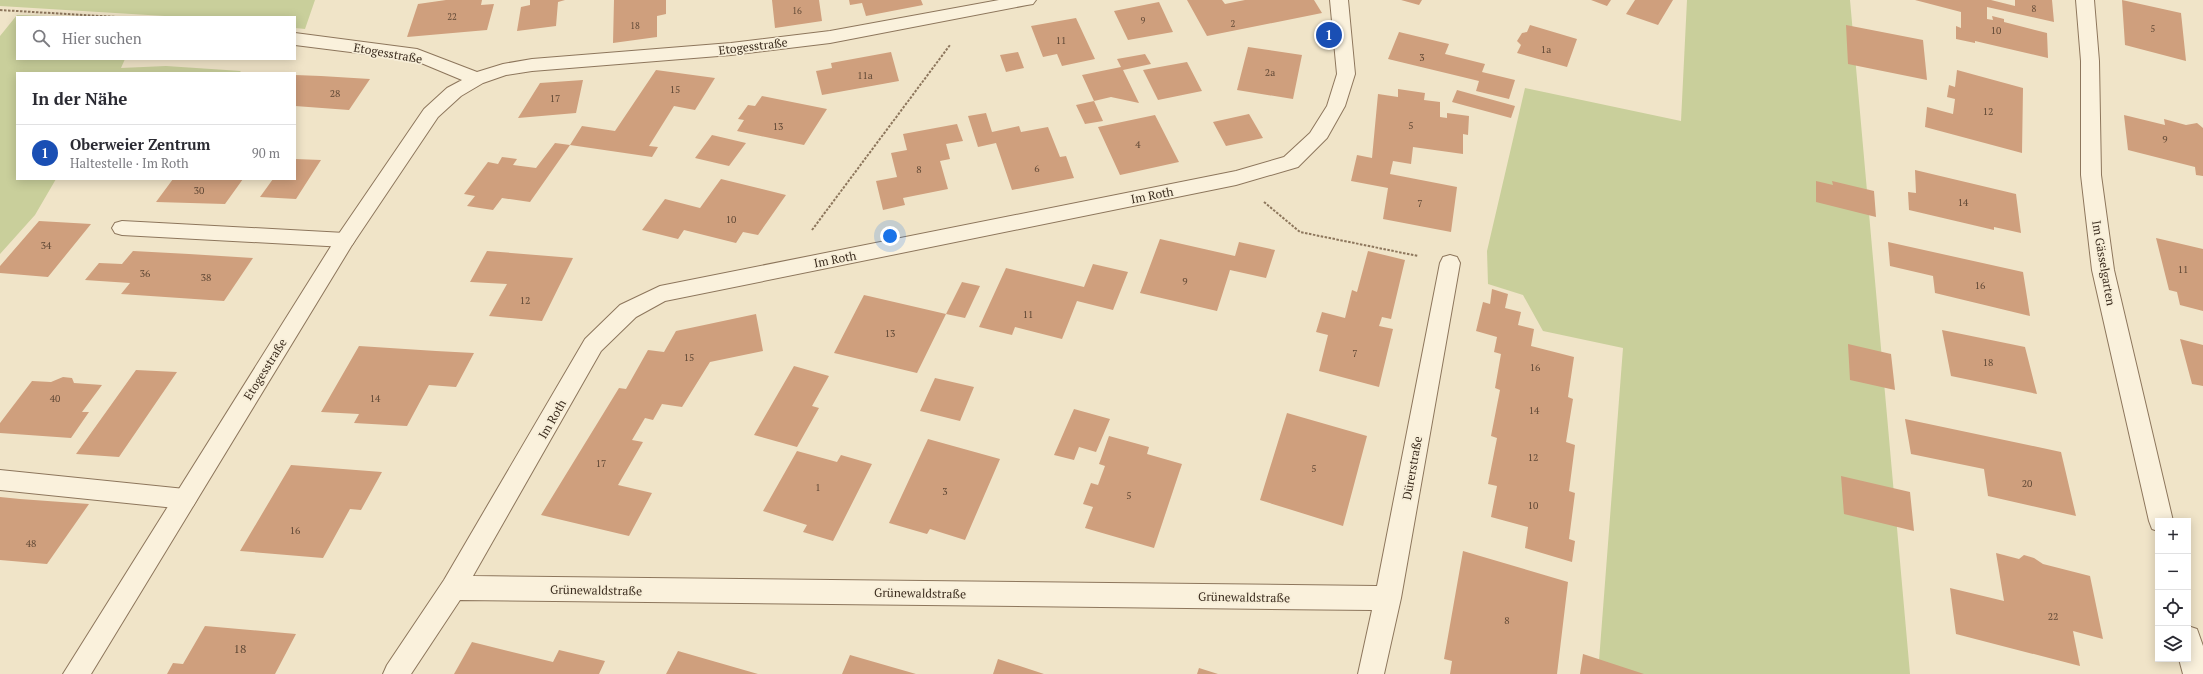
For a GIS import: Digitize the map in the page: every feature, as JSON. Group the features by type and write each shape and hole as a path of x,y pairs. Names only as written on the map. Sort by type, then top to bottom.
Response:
{"street":[{"name":"Etogesstraße","path":"76,674 345,240 431,113 454,92 477,79 503,70 532,65 731,49 830,37 1027,0"},
{"name":"Im Roth","path":"396,674 453,588 557,410 593,345 628,311 660,294 1236,178 1291,162 1317,138 1336,106 1346,74 1339,0"},
{"name":"Im Gässelgarten","path":"2086,0 2090,61 2091,175 2103,270 2160,518"},
{"name":"Etogesstraße","path":"296,39 417,55 477,79"},
{"name":"Dürerstraße","path":"1371,674 1388,598 1450,262"},
{"name":"Grünewaldstraße","path":"453,588 1388,598"},
{"path":"2191,652 2196,674"}],"lane":[{"path":"122,228 345,240"},
{"path":"0,480 185,499"}],"path":[{"path":"0,10 100,16"},
{"path":"783,269 976,10"},
{"path":"1236,178 1300,232 1450,262"}],"green space":[{"path":"0,0 315,0 305,29 296,28 296,16 165,16 0,6"},
{"path":"1687,0 1850,0 1910,674 1598,674 1623,348 1543,331 1523,295 1488,284 1487,251 1525,88 1681,121"},
{"path":"17,15 47,16 16,16"},
{"path":"16,16 16,60 125,60 121,68 166,66 241,71 16,72 16,180 55,180 35,215 0,254 0,36"}],"building":[{"path":"446,0 482,0 481,5 494,4 487,30 407,37 418,4"},
{"path":"530,0 565,0 558,2 556,26 517,31 521,7 530,5"},
{"path":"614,0 666,0 666,14 657,16 657,37 613,43"},
{"path":"772,0 819,0 822,21 775,28"},
{"path":"849,0 921,0 923,5 866,16 862,3 850,5"},
{"path":"1187,0 1222,0 1225,4 1245,0 1314,0 1322,13 1207,36"},
{"path":"1401,0 1422,0 1419,5"},
{"path":"1591,0 1611,0 1607,6"},
{"path":"1635,0 1673,0 1658,25 1626,14"},
{"path":"1915,0 1991,0 2015,6 2015,0 2052,0 2054,22 1987,7 1987,19 1993,20 1992,16 2004,19 2004,22 2047,33 2048,58 1975,41 1975,43 1956,39 1956,26 1961,28 1961,12"},
{"path":"2122,0 2181,13 2186,61 2125,45"},
{"path":"1159,2 1173,32 1128,40 1114,11"},
{"path":"1076,18 1095,59 1062,66 1057,54 1043,57 1031,26"},
{"path":"1530,25 1577,39 1567,67 1517,53 1521,45 1517,41 1522,33 1527,32"},
{"path":"1846,25 1923,40 1927,80 1848,64"},
{"path":"1399,32 1449,44 1445,54 1485,64 1482,72 1515,80 1509,99 1476,91 1479,81 1388,59"},
{"path":"1248,47 1302,55 1293,99 1237,90"},
{"path":"891,52 899,81 822,95 816,71 832,68 831,63"},
{"path":"1018,52 1024,68 1006,72 1000,55"},
{"path":"1145,54 1151,64 1123,70 1139,103 1111,97 1094,101 1082,75 1121,67 1117,59"},
{"path":"1187,62 1202,91 1158,100 1143,70"},
{"path":"656,70 715,78 695,110 674,106 649,146 658,147 652,157 570,145 582,126 615,131"},
{"path":"1957,70 2023,88 2022,153 1925,127 1927,107 1953,114 1955,99 1947,97 1949,85 1955,87"},
{"path":"296,75 370,79 349,110 296,106"},
{"path":"583,80 576,113 518,118 540,83"},
{"path":"1398,89 1425,93 1424,100 1440,102 1440,117 1447,118 1447,113 1469,116 1468,135 1463,134 1463,154 1413,147 1411,164 1393,161 1390,174 1457,187 1451,232 1383,219 1388,188 1351,181 1357,155 1372,158 1378,94 1398,97"},
{"path":"1457,90 1515,106 1511,118 1452,102"},
{"path":"762,96 827,109 804,145 737,131 744,120 738,119 748,105 755,106"},
{"path":"1094,101 1103,121 1085,124 1076,105"},
{"path":"986,113 992,132 1019,126 1021,132 1048,127 1060,157 1066,156 1074,178 1012,190 996,143 978,147 968,116"},
{"path":"1249,114 1263,138 1226,146 1213,122"},
{"path":"1155,115 1179,162 1120,175 1098,127"},
{"path":"2124,115 2165,125 2164,119 2186,125 2197,123 2203,128 2203,176 2196,175 2195,167 2128,150"},
{"path":"957,124 963,141 946,144 950,159 940,161 948,189 903,198 905,205 883,210 876,181 897,177 891,153 907,150 903,134"},
{"path":"712,135 746,143 729,166 695,158"},
{"path":"555,143 570,145 530,202 502,198 493,210 467,206 475,196 464,194 488,162 498,164 502,157 517,159 513,165 536,168"},
{"path":"296,159 321,160 296,199 260,197 272,180 296,180"},
{"path":"1915,170 2016,194 2021,233 1994,227 1994,230 1909,210 1908,192 1916,193"},
{"path":"721,179 786,195 758,235 743,232 736,243 684,230 678,239 642,230 665,199 700,208"},
{"path":"172,180 242,180 225,204 156,202"},
{"path":"1816,181 1833,185 1832,181 1874,191 1876,217 1816,202"},
{"path":"39,221 91,224 48,277 0,273 0,266"},
{"path":"2156,238 2203,249 2203,311 2180,305 2177,292 2169,290"},
{"path":"1160,239 1235,256 1239,242 1275,250 1266,278 1230,270 1217,311 1140,293"},
{"path":"1888,242 2023,272 2030,316 1935,293 1933,276 1890,266"},
{"path":"133,251 253,258 224,301 121,294 130,283 85,280 99,263 122,264"},
{"path":"487,251 573,258 542,321 489,316 507,284 470,282"},
{"path":"1368,251 1405,260 1391,319 1382,317 1379,326 1393,329 1379,387 1319,371 1328,335 1316,332 1322,312 1345,318 1352,290 1357,292"},
{"path":"1093,264 1128,272 1113,310 1077,301 1062,339 1015,327 1012,335 979,327 1006,268 1084,287"},
{"path":"962,282 980,286 965,318 946,314"},
{"path":"1492,289 1508,294 1505,308 1521,312 1518,325 1534,329 1531,346 1574,357 1568,397 1573,399 1566,442 1575,445 1569,491 1575,493 1569,539 1575,541 1572,562 1525,548 1528,527 1491,517 1497,486 1488,484 1497,438 1491,436 1500,390 1495,388 1501,354 1494,352 1497,337 1476,331 1483,302 1490,304"},
{"path":"864,295 946,314 917,373 834,353"},
{"path":"756,314 763,351 710,362 682,407 662,404 653,420 645,418 632,440 643,442 618,485 652,493 629,536 541,515 619,388 626,389 648,350 664,352 676,331"},
{"path":"1942,330 2025,347 2037,394 1951,376"},
{"path":"2180,339 2203,345 2203,386 2192,384"},
{"path":"1848,344 1891,354 1895,390 1850,380"},
{"path":"359,346 474,353 456,387 429,385 407,426 354,423 359,414 321,412"},
{"path":"794,366 829,376 812,406 819,408 797,447 754,435"},
{"path":"136,370 177,372 119,457 76,454"},
{"path":"63,377 72,378 74,383 102,385 82,412 89,412 71,438 0,433 0,423 32,381 51,382"},
{"path":"935,378 974,387 960,421 920,411"},
{"path":"1074,409 1110,419 1096,452 1079,447 1074,460 1054,455"},
{"path":"1287,413 1367,436 1343,526 1260,500"},
{"path":"1905,419 2061,452 2076,516 1988,496 1984,469 1911,454"},
{"path":"1109,436 1149,447 1147,454 1182,464 1154,548 1085,528 1093,507 1083,504 1091,483 1098,485 1105,466 1099,464"},
{"path":"928,439 1000,459 965,540 930,529 927,534 889,523"},
{"path":"797,451 837,462 841,455 872,464 833,541 803,532 807,525 763,511"},
{"path":"291,465 382,472 361,510 350,509 323,558 240,551"},
{"path":"1841,476 1910,492 1914,531 1844,514"},
{"path":"0,497 89,504 47,564 0,560"},
{"path":"1463,551 1568,582 1557,674 1450,674 1452,661 1444,659"},
{"path":"1996,553 2019,559 2024,555 2034,558 2043,564 2090,576 2103,639 2073,631 2080,666 1956,634 1950,588 2004,601"},
{"path":"205,626 296,634 275,674 167,674 173,663 183,664"},
{"path":"472,642 553,662 559,650 605,661 599,674 454,674"},
{"path":"678,651 758,674 666,674"},
{"path":"1583,654 1644,674 1580,674"},
{"path":"850,655 916,674 842,674"},
{"path":"998,659 1044,674 993,674"},
{"path":"1199,668 1218,674 1197,674"}],"place":[{"name":"Oberweier Zentrum","path":"1329,35"}]}
